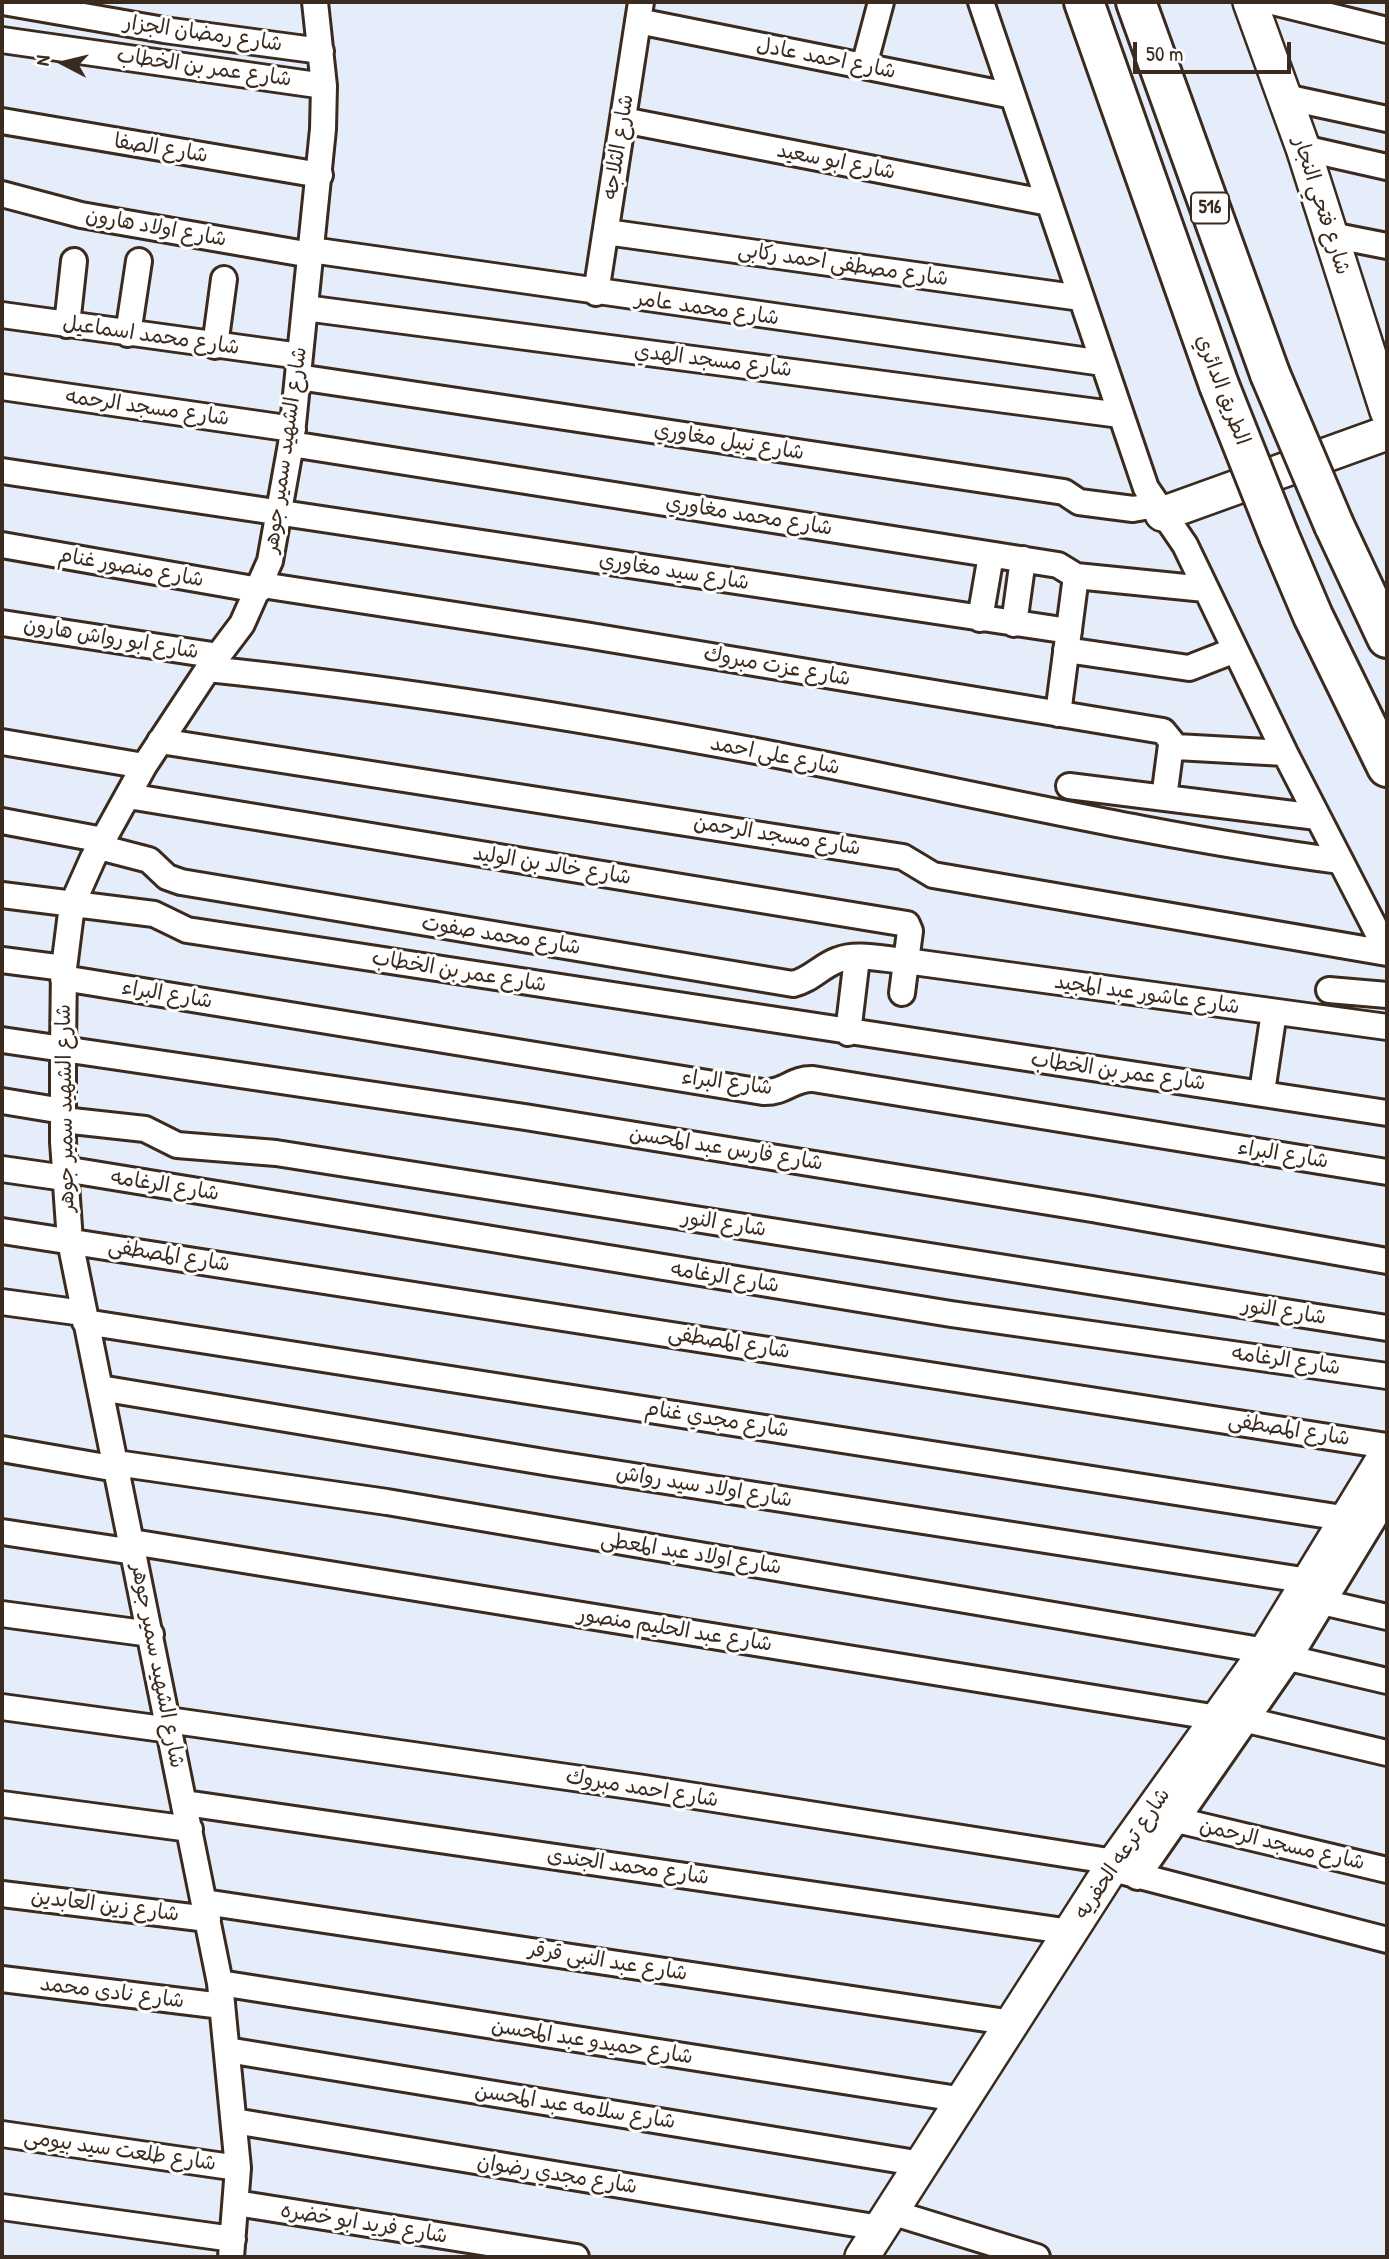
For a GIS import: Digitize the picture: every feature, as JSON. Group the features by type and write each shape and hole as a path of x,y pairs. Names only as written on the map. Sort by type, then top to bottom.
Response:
{"highway":[{"name":"الطريق الدائري","path":"1084,2 1219,385 1279,536 1387,767"},
{"name":"516","path":"1136,2 1270,374 1334,525 1387,638"},
{"path":"1150,41 1158,2"}],"street":[{"name":"شارع رمضان الجزار","path":"3,2 164,30 321,51"},
{"name":"شارع الشهيد سمير جوهر","path":"232,2248 237,2168 221,1995 71,1241 64,1174 63,973 72,905 101,843 160,741 242,624 261,588 277,536 292,437 320,175 324,86 315,2"},
{"path":"864,66 881,2"},
{"path":"981,2 1146,488 1185,545 1285,753 1387,952"},
{"name":"شارع فتحي النجار","path":"1250,2 1303,148 1387,411"},
{"path":"1273,2 1387,30"},
{"name":"شارع احمد عادل","path":"640,11 864,66 1013,96"},
{"name":"شارع الثلاجه","path":"596,293 640,11"},
{"name":"شارع عمر بن الخطاب","path":"2,40 324,86"},
{"path":"1285,97 1387,120"},
{"name":"شارع ابو سعيد","path":"623,120 1049,203"},
{"name":"شارع الصفا","path":"2,121 320,175"},
{"path":"1303,148 1387,167"},
{"name":"شارع اولاد هارون","path":"2,194 81,215 311,253"},
{"name":"شارع مصطفى احمد ركابى","path":"606,232 1081,299"},
{"path":"1331,235 1387,246"},
{"name":"شارع محمد عامر","path":"311,253 1103,363"},
{"path":"67,325 74,261"},
{"path":"128,334 139,261"},
{"path":"215,346 225,279"},
{"name":"شارع مسجد الهدي","path":"306,308 1120,415"},
{"name":"شارع محمد اسماعيل","path":"2,315 215,346 299,366"},
{"name":"شارع نبيل مغاوري","path":"299,366 1061,491 1079,502 1133,509 1159,509"},
{"name":"شارع مسجد الرحمه","path":"2,387 292,437"},
{"path":"1159,509 1387,433"},
{"name":"شارع محمد مغاوري","path":"292,437 1058,565 1076,576 1205,589"},
{"name":"شارع سيد مغاوري","path":"2,471 281,511 1014,624 1067,640 1189,668 1235,650"},
{"name":"شارع منصور غنام","path":"2,545 261,588"},
{"path":"980,619 991,555"},
{"path":"1014,624 1023,559"},
{"path":"1058,714 1076,576"},
{"name":"شارع عزت مبروك","path":"261,588 585,635 1163,731 1171,745 1285,753"},
{"name":"شارع ابو رواش هارون","path":"2,623 214,662"},
{"name":"شارع على احمد","path":"214,662 755,751 1155,833 1340,861"},
{"name":"شارع مسجد الرحمن","path":"160,741 903,857 933,875 1387,952"},
{"path":"2,742 144,766"},
{"path":"1164,798 1171,745"},
{"path":"1069,786 1317,817"},
{"name":"شارع خالد بن الوليد","path":"128,796 907,924 910,928 902,993"},
{"name":"شارع محمد صفوت","path":"2,821 101,843 149,860 173,881 793,984 805,982 836,960 857,958 906,961"},
{"name":"شارع عمر بن الخطاب","path":"2,895 153,914 187,930 848,1033 1262,1092 1387,1113"},
{"path":"848,1033 857,958"},
{"name":"شارع البراء","path":"2,960 63,973 762,1092 779,1091 803,1078 813,1079 1387,1172"},
{"name":"شارع عاشور عبد المجيد","path":"906,961 1387,1027"},
{"path":"1329,990 1387,995"},
{"path":"1262,1092 1274,1012"},
{"name":"شارع فارس عبد المحسن","path":"2,1040 525,1117 1078,1207 1387,1261"},
{"name":"شارع النور","path":"2,1101 63,1116 138,1127 177,1145 276,1153 1387,1328"},
{"name":"شارع الرغامه","path":"2,1169 64,1174 951,1314 1387,1376"},
{"path":"2,1231 71,1241"},
{"name":"شارع المصطفى","path":"71,1241 1387,1446"},
{"name":"شارع مجدي غنام","path":"2,1302 1368,1529"},
{"name":"شارع اولاد سيد رواش","path":"100,1388 1316,1592 1387,1617"},
{"name":"شارع اولاد عبد المعطى","path":"2,1449 387,1502 1277,1655 1387,1681"},
{"name":"شارع ترعه الحفريه","path":"1368,1529 1387,1454"},
{"name":"شارع ترعه الحفريه","path":"862,2257 1070,1932 1121,1869 1233,1719 1316,1592 1368,1529 1387,1497"},
{"name":"شارع عبد الحليم منصور","path":"2,1532 133,1547 1233,1719 1387,1753"},
{"path":"2,1614 151,1634"},
{"name":"شارع احمد مبروك","path":"2,1707 169,1725 644,1788 1121,1869 1387,1940"},
{"name":"شارع ترعه الحفريه","path":"1121,1869 1177,1821 1233,1719"},
{"name":"شارع محمد الجندى","path":"184,1803 1070,1932"},
{"path":"2,1804 190,1829"},
{"name":"شارع مسجد الرحمن","path":"1177,1821 1387,1870"},
{"name":"شارع زين العابدين","path":"2,1894 206,1911"},
{"name":"شارع عبد النبى قرقر","path":"206,1911 1013,2023"},
{"name":"شارع نادى محمد","path":"2,1979 221,1995"},
{"name":"شارع حميدو عبد المحسن","path":"221,1995 964,2100"},
{"name":"شارع سلامه عبد المحسن","path":"227,2050 922,2164"},
{"name":"شارع مجدي رضوان","path":"234,2121 885,2220 1037,2257"},
{"name":"شارع طلعت سيد بيومى","path":"2,2134 237,2168"},
{"name":"شارع فريد ابو خضره","path":"236,2203 576,2257"},
{"path":"2,2207 232,2248"}]}
